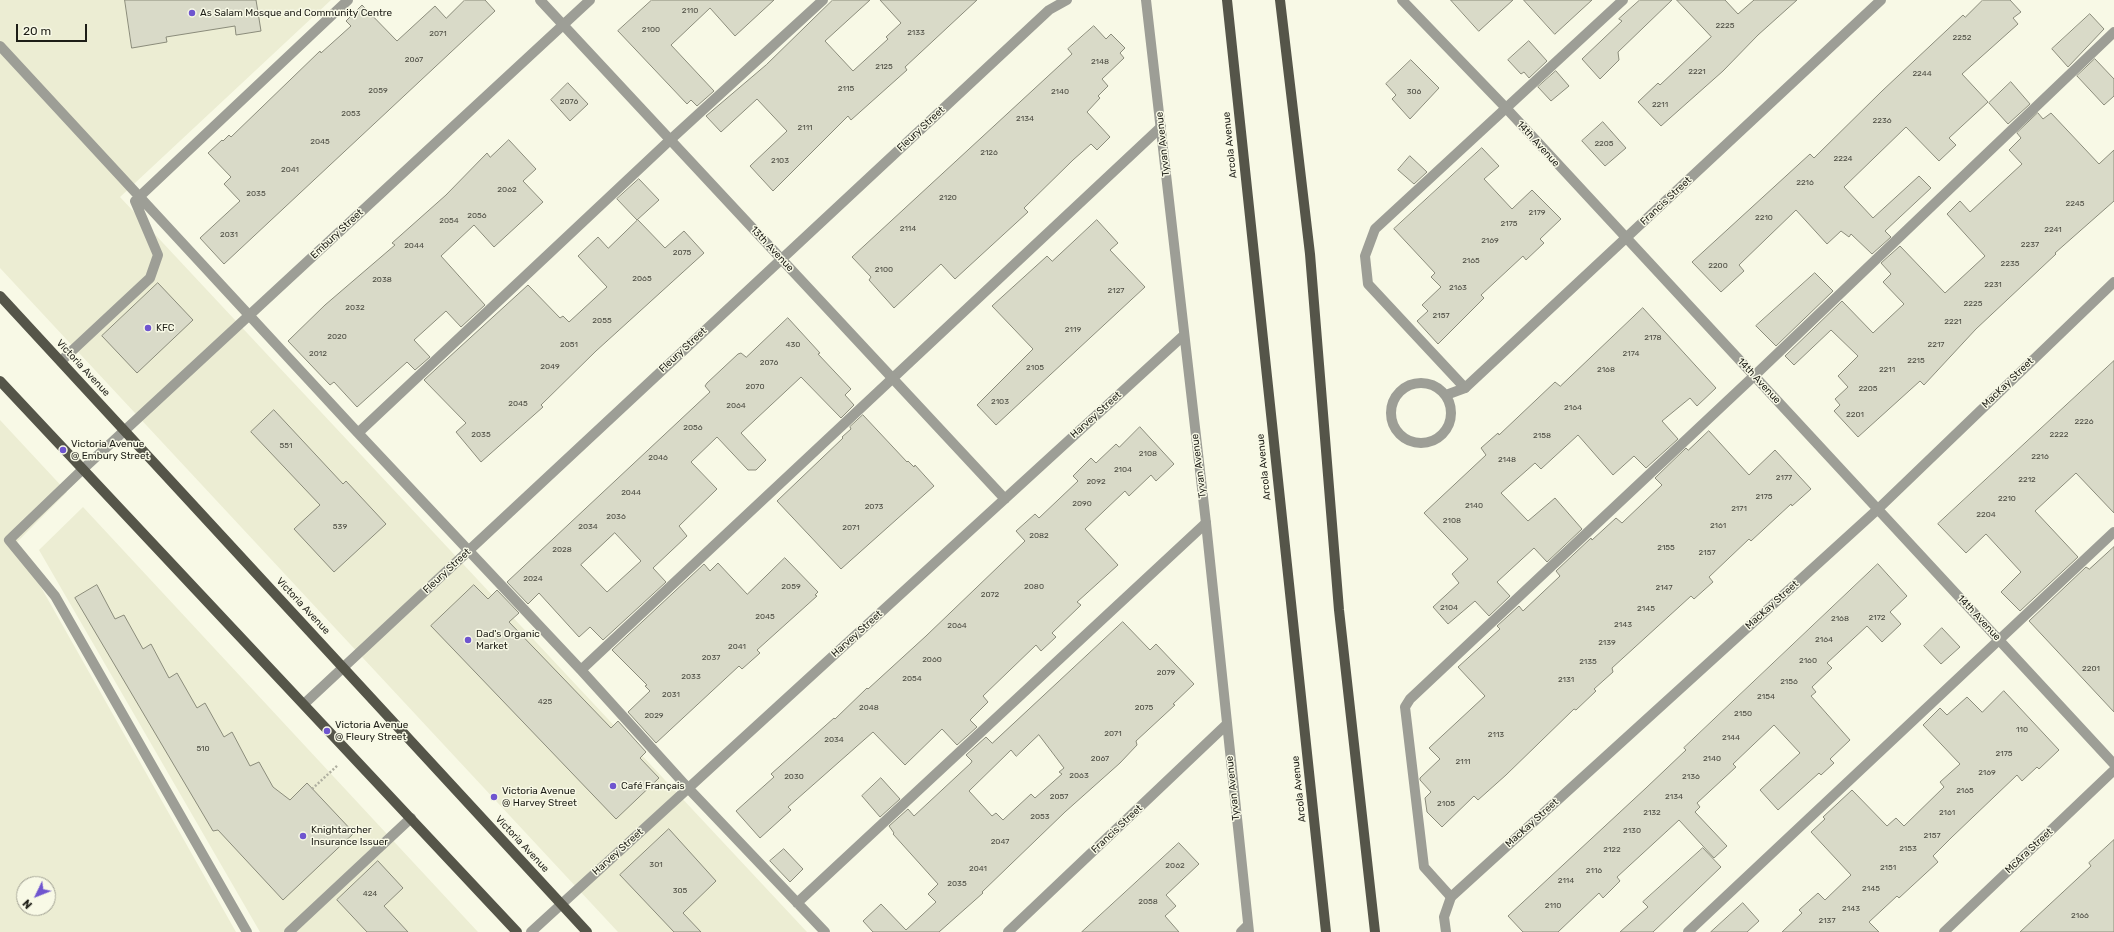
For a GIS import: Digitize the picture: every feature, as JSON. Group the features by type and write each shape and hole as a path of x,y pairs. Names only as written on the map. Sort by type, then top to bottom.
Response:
{"main road":[{"name":"Arcola Avenue","path":"1227,0 1326,932"},
{"path":"1280,0 1310,254 1339,610 1375,932"},
{"name":"Victoria Avenue","path":"0,296 587,932"},
{"path":"0,381 517,932"}],"street":[{"path":"137,199 348,0"},
{"name":"13th Avenue","path":"540,0 1005,499"},
{"name":"Embury Street","path":"247,932 55,596 9,540 83,469 590,0"},
{"path":"358,433 670,140 823,0"},
{"name":"Fleury Street","path":"304,704 781,258 1049,10 1067,0"},
{"name":"Tyvan Avenue","path":"1146,0 1183,336 1206,524 1226,725 1249,928"},
{"name":"14th Avenue","path":"1402,0 1506,108 2114,764"},
{"path":"1465,388 1368,284 1365,256 1374,229 1623,0"},
{"name":"Francis Street","path":"1446,395 1465,388 1881,0"},
{"path":"1451,897 1424,867 1405,707 1410,699 1754,376 2114,32"},
{"path":"0,46 137,199 249,315 358,433 470,550 688,788 825,932"},
{"path":"581,670 894,379 1161,127"},
{"path":"61,361 150,278 158,255 137,199"},
{"name":"MacKay Street","path":"1446,932 1444,917 1451,897 1878,509 2114,282"},
{"name":"Harvey Street","path":"531,932 1183,336"},
{"path":"1419,382 1438,388 1446,395 1452,414 1450,423 1445,432 1438,438 1429,442 1414,442 1401,436 1394,428 1391,419 1391,408 1394,398 1400,390 1419,382"},
{"path":"797,903 1206,524"},
{"path":"1688,932 2114,532"},
{"name":"Francis Street","path":"1008,932 1226,725"},
{"name":"McAra Street","path":"1944,932 2114,770"},
{"path":"289,932 411,818"},
{"path":"1241,932 1249,928"}],"path":[{"path":"312,789 350,754"}],"shaded area":[{"path":"0,0 331,0 120,197 807,932 618,932 0,268"},
{"path":"0,420 67,492 16,543 236,932 0,932"},
{"path":"83,507 478,932 260,932 39,550"}],"building":[{"name":"As Salam Mosque and Community Centre","path":"125,0 256,0 261,31 236,35 235,26 166,37 167,42 132,48"},
{"path":"465,0 485,0 495,11 224,264 200,238 240,201 224,184 231,177 208,153 229,135 231,137 320,51 321,53 351,26 346,21 362,5 397,41 435,6 446,18"},
{"path":"652,0 774,0 735,36 710,8 671,45 714,91 697,106 691,100 687,104 618,31"},
{"path":"833,0 870,0 825,41 853,71 888,39 886,37 901,23 880,0 977,0 905,67 907,70 851,120 848,116 773,191 750,166 787,131 757,99 721,132 706,116 766,65"},
{"path":"1451,0 1513,0 1479,31"},
{"path":"1524,0 1592,0 1555,34"},
{"path":"1640,0 1672,0 1618,52 1619,60 1600,79 1582,59 1622,21 1619,19"},
{"path":"1677,0 1725,0 1738,14 1754,0 1797,0 1758,35 1723,71 1661,126 1638,102 1658,83 1660,85 1711,37"},
{"path":"1983,0 2010,0 2021,12 2013,18 2018,24 1962,74 1988,102 1949,138 1956,145 1939,161 1906,127 1844,187 1873,218 1919,176 1931,188 1885,231 1891,237 1872,254 1851,234 1849,237 1841,231 1827,244 1796,210 1739,265 1744,271 1721,292 1692,262 1810,154 1814,158 1882,91 1963,15 1965,17"},
{"path":"2090,14 2104,29 2068,67 2052,49"},
{"path":"1094,26 1106,39 1111,34 1125,48 1120,53 1124,58 1102,79 1108,86 1098,96 1100,98 1087,112 1110,137 1097,150 1091,144 1073,160 1024,208 1028,212 955,279 941,264 894,308 869,280 871,277 852,257 1072,54 1068,49"},
{"path":"1529,41 1547,61 1529,78 1524,72 1521,74 1508,60"},
{"path":"2095,59 2114,79 2114,96 2104,105 2077,76"},
{"path":"1411,60 1439,88 1410,119 1392,99 1396,95 1386,84"},
{"path":"1556,71 1569,86 1551,101 1538,87"},
{"path":"2011,82 2030,104 2008,124 1989,103"},
{"path":"568,83 588,104 570,121 551,100"},
{"path":"2038,113 2043,119 2051,113 2099,164 2114,150 2114,201 2055,253 2056,254 1976,329 1924,385 1920,381 1858,437 1834,411 1840,405 1835,399 1848,387 1838,376 1858,356 1831,330 1794,365 1785,356 1842,301 1873,333 1904,304 1883,282 1891,274 1881,263 1900,246 1945,293 1985,256 1947,214 1960,201 1970,212 2022,164 2009,150 2021,138 2017,133"},
{"path":"1603,122 1626,148 1605,166 1582,141"},
{"path":"509,140 536,169 523,181 543,202 494,247 474,225 441,256 485,305 461,327 446,311 414,340 430,357 415,370 407,362 357,407 334,382 330,385 288,341 325,305 395,245 392,243 446,195 487,153 490,157"},
{"path":"1482,148 1499,166 1484,179 1512,209 1532,190 1561,219 1540,239 1544,243 1526,260 1523,256 1481,295 1484,298 1438,344 1417,321 1428,311 1422,305 1441,287 1431,277 1435,273 1394,229"},
{"path":"1410,156 1427,172 1414,184 1398,170"},
{"path":"639,179 659,200 637,220 617,199"},
{"path":"638,220 665,248 684,231 704,253 596,351 541,405 543,407 481,462 456,432 466,423 424,380 528,285 560,318 563,316 569,322 607,287 578,256 598,237 608,248"},
{"path":"1097,220 1118,243 1110,250 1145,287 996,425 977,405 1033,349 992,306 1047,256 1052,261"},
{"path":"1815,273 1833,291 1776,346 1756,326"},
{"name":"KFC","path":"158,283 193,320 137,373 102,336"},
{"path":"1643,308 1716,388 1697,406 1690,398 1662,421 1678,439 1646,468 1634,456 1613,475 1578,435 1541,469 1535,463 1501,493 1528,521 1555,498 1582,529 1547,562 1534,548 1497,582 1510,596 1489,616 1475,601 1448,624 1433,607 1459,583 1452,574 1468,559 1424,513 1486,455 1481,448 1498,433 1499,435 1555,382 1560,386"},
{"path":"788,318 820,353 818,354 851,389 845,395 854,405 841,418 801,377 741,433 766,460 756,470 748,470 717,437 691,462 717,489 679,526 687,536 653,568 666,582 603,640 590,627 579,637 539,593 528,604 507,582 710,392 705,386 707,383 738,354 741,353 746,357","holes":["615,533 641,561 607,592 581,565"]},
{"path":"2114,361 2114,513 2076,473 2035,511 2078,557 2020,611 2001,592 2021,572 1986,534 1966,553 1938,524"},
{"path":"274,410 343,484 346,481 386,524 334,572 294,529 320,505 251,432"},
{"path":"863,415 907,462 908,461 914,467 915,465 934,486 841,569 777,501 843,438 842,437 851,429 850,427"},
{"path":"1140,427 1174,464 1156,481 1151,475 1129,496 1125,491 1085,529 1118,565 1077,602 1081,605 1052,633 1056,637 1041,651 1036,645 983,696 988,702 970,720 977,727 957,745 942,729 905,765 873,732 788,807 791,810 760,838 736,811 774,777 771,774 834,718 835,719 867,688 868,689 926,636 1025,541 1016,531 1035,514 1039,518 1078,481 1073,476 1091,458 1096,463 1116,444 1119,447"},
{"path":"1709,431 1749,475 1775,450 1811,489 1792,506 1791,504 1751,541 1749,539 1709,577 1713,582 1694,599 1691,596 1612,668 1613,672 1594,689 1596,691 1576,710 1574,709 1506,775 1478,800 1474,796 1442,827 1427,812 1425,798 1431,792 1420,780 1420,778 1440,759 1429,748 1485,696 1458,667 1500,629 1497,626 1519,606 1523,611 1560,576 1556,571 1591,538 1592,540 1616,518 1622,523 1662,485 1655,478 1686,448 1688,450"},
{"path":"2114,547 2114,712 2029,621 2086,567 2089,569"},
{"path":"785,558 818,592 815,595 817,596 757,650 760,653 742,669 739,666 656,743 628,712 650,691 645,686 647,685 612,650 704,564 710,571 718,563 747,594"},
{"path":"1878,564 1907,596 1890,612 1901,624 1882,642 1867,626 1827,663 1832,668 1812,687 1816,692 1811,696 1850,740 1830,759 1834,763 1821,775 1819,773 1778,810 1760,790 1800,753 1774,725 1733,764 1736,767 1697,803 1700,807 1695,812 1727,846 1714,858 1679,820 1617,877 1620,881 1603,898 1599,893 1558,932 1523,932 1508,916 1686,750 1684,748"},
{"path":"97,585 115,619 124,615 143,649 151,644 169,678 177,673 197,708 205,703 224,737 232,732 250,766 259,762 273,787 290,800 307,783 354,833 283,900 218,830 213,831 75,598"},
{"path":"474,585 488,599 497,590 519,613 509,622 611,728 618,721 646,752 640,758 659,778 616,819 431,626"},
{"path":"1123,622 1150,650 1156,644 1194,684 1173,704 1175,705 1136,741 1137,745 1120,763 1065,812 982,892 983,893 939,932 873,932 863,921 881,904 906,930 936,902 928,894 938,884 893,834 894,833 889,826 908,809 914,816 971,763 972,761 966,755 986,737 992,743","holes":["1039,735 1064,768 1059,772 1062,774 1035,798 1031,794 1003,820 996,813 992,816 969,791 1011,750 1016,756"]},
{"path":"1942,628 1960,647 1941,664 1924,646"},
{"path":"2004,691 2059,750 2039,769 2037,767 2022,781 2017,775 1933,856 1938,862 1899,898 1897,896 1869,922 1879,932 1782,932 1802,913 1799,910 1818,893 1825,900 1851,875 1811,832 1825,819 1823,817 1852,790 1887,826 1896,818 1904,826 1944,787 1940,782 1960,764 1923,725 1940,708 1947,715 1967,697 1982,712"},
{"path":"881,778 900,799 880,817 862,796"},
{"path":"669,829 716,881 683,913 701,932 674,932 620,875"},
{"path":"2114,840 2114,932 2020,932 2091,866 2089,863"},
{"path":"1179,843 1199,864 1166,895 1176,906 1165,916 1179,932 1082,932"},
{"path":"1703,848 1721,867 1653,932 1620,932 1648,907 1643,902"},
{"path":"784,849 803,869 790,882 770,861"},
{"path":"378,861 403,888 384,906 408,932 367,932 337,900"},
{"path":"1743,903 1759,921 1747,932 1711,932"}],"place":[{"name":"As Salam Mosque and Community Centre","path":"192,13"},
{"name":"KFC","path":"148,328"},
{"name":"Victoria Avenue @ Embury Street","path":"63,450"},
{"name":"Dad's Organic Market","path":"468,640"},
{"name":"Victoria Avenue @ Fleury Street","path":"327,731"},
{"name":"Café Français","path":"613,786"},
{"name":"Victoria Avenue @ Harvey Street","path":"494,797"},
{"name":"Knightarcher Insurance Issuer","path":"303,836"}]}
